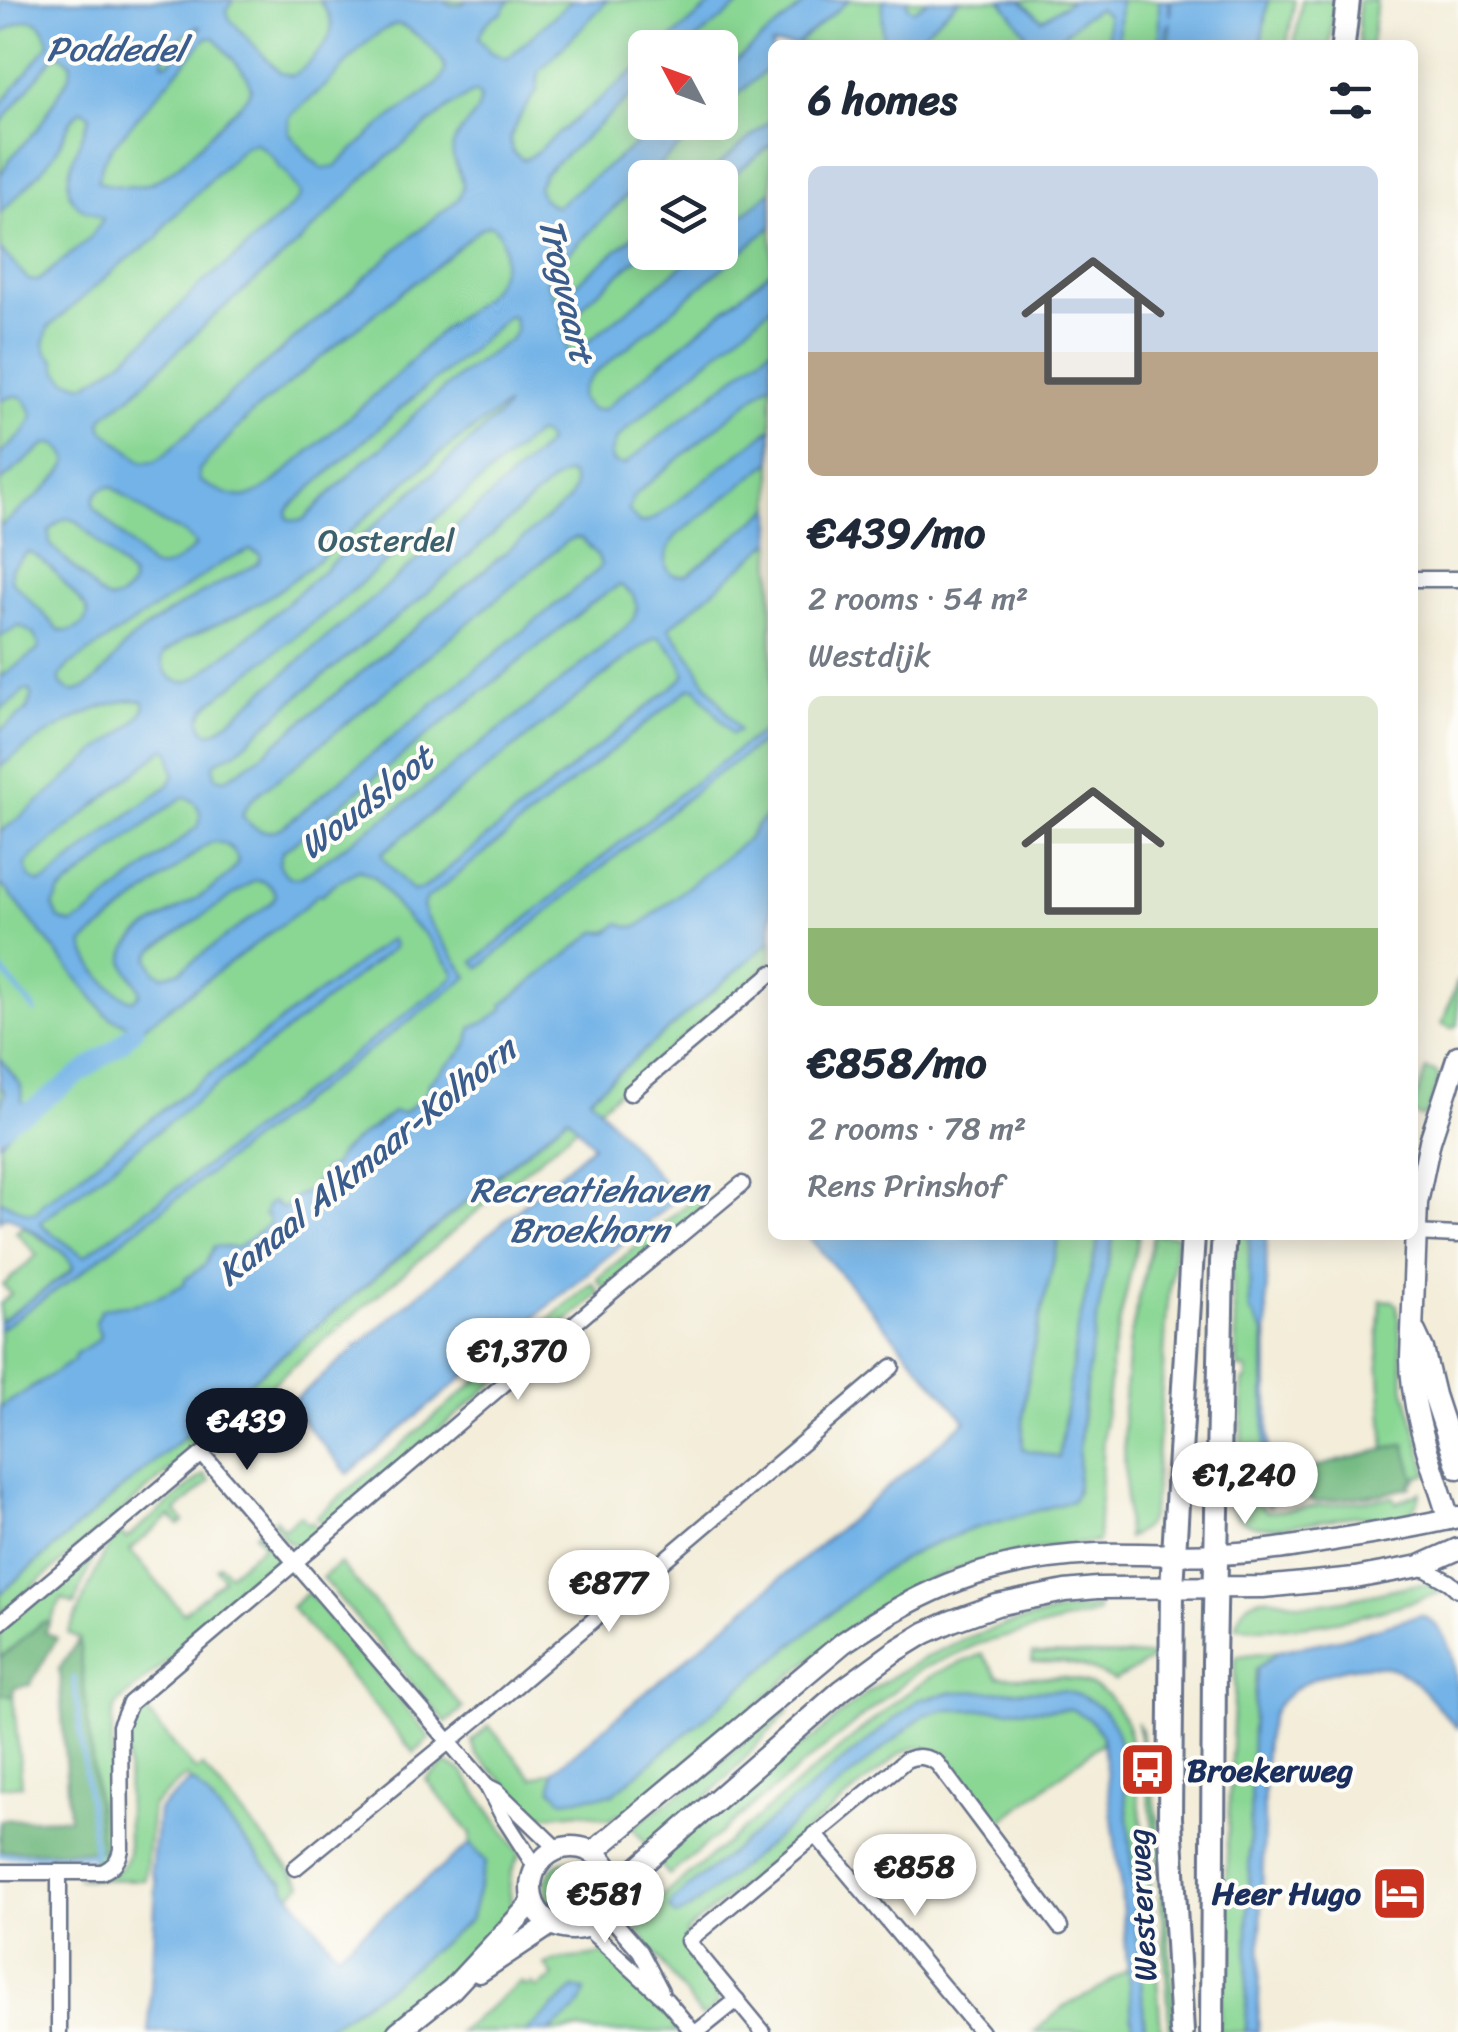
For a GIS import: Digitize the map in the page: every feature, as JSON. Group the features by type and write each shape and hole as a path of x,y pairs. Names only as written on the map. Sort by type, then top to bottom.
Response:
{"main road":[{"path":"1344,40 1348,0"},
{"name":"Westerweg","path":"1182,2032 1170,1818 1172,1588 1193,1240"},
{"name":"Westerweg","path":"1212,2032 1215,1554 1224,1240"}],"street":[{"path":"1418,579 1458,579"},
{"path":"630,1094 768,975"},
{"path":"1418,1204 1441,1104 1458,1056"},
{"path":"0,1872 102,1872 111,1868 120,1857 120,1726 130,1703 742,1184"},
{"path":"1418,1233 1458,1235"},
{"path":"593,1852 816,1664 881,1617 953,1580 1012,1564 1094,1554 1215,1554 1279,1549 1453,1518 1418,1414 1411,1378 1414,1240"},
{"path":"1412,1326 1423,1349 1458,1468"},
{"path":"296,1868 892,1367"},
{"path":"0,1623 202,1454 487,1786 536,1868"},
{"path":"614,1889 842,1690 924,1633 997,1605 1065,1591 1322,1582 1420,1566 1458,1549"},
{"path":"1420,1566 1458,1590"},
{"path":"763,2032 688,1941 906,1760 925,1757 937,1764 1060,1926"},
{"path":"487,1786 497,1790 557,1849"},
{"path":"815,1834 981,2032"},
{"path":"582,1847 593,1852 610,1871 614,1889 606,1912 586,1927 562,1928 552,1924 534,1902 531,1890 536,1868 557,1849 582,1847"},
{"path":"58,1872 59,2032"},
{"path":"452,1990 534,1902"},
{"path":"606,1912 640,1951 666,2000"},
{"path":"398,2032 452,1990 552,1924"},
{"path":"586,1927 695,2032 737,2000"}],"green space":[{"name":"Oosterdel","path":"0,0 1177,0 1175,40 768,40 768,828 275,1228 0,1418 0,1326 81,1267 70,1254 0,1207"},
{"path":"1268,0 1295,0 1288,40 1262,40"},
{"path":"1302,0 1334,0 1330,40 1295,40"},
{"path":"1358,0 1377,0 1372,40 1359,40"},
{"path":"768,943 768,965 0,1614 0,1594 516,1161"},
{"path":"1458,980 1458,1025 1453,1028 1442,1024"},
{"path":"1426,1069 1437,1073 1427,1114 1421,1117 1418,1094"},
{"path":"695,1197 703,1207 605,1289 597,1279"},
{"path":"23,1226 69,1257 73,1269 0,1322 0,1304 11,1294 3,1285 37,1255 16,1232"},
{"path":"1058,1240 1098,1240 1077,1334 1059,1458 1022,1449 1030,1367"},
{"path":"1113,1240 1138,1240 1112,1356 1098,1542 994,1558 933,1578 890,1600 832,1642 624,1818 618,1814 610,1820 581,1812 540,1816 476,1755 472,1741 489,1726 533,1778 553,1771 552,1789 613,1794 878,1574 919,1550 972,1529 1072,1501 1077,1493 1090,1349"},
{"path":"1152,1240 1176,1240 1167,1310 1153,1506 1146,1524 1127,1538 1123,1409 1130,1339"},
{"path":"1233,1240 1249,1240 1250,1311 1265,1333 1264,1482 1271,1483 1270,1507 1241,1480 1243,1381 1247,1380 1247,1369 1238,1368"},
{"path":"592,1283 600,1293 325,1527 316,1517"},
{"path":"1381,1300 1397,1305 1404,1386 1428,1474 1414,1478 1405,1445 1385,1449 1378,1345"},
{"path":"1235,1420 1236,1482 1267,1512 1394,1497 1396,1503 1420,1492 1417,1504 1397,1518 1356,1516 1276,1527 1249,1524 1237,1516 1226,1499"},
{"path":"1405,1444 1415,1481 1410,1483 1411,1487 1315,1502 1300,1489 1303,1470"},
{"path":"204,1474 210,1481 176,1511 184,1521 179,1525 170,1516 130,1550 183,1613 224,1579 216,1568 220,1565 229,1574 264,1545 255,1534 259,1531 275,1550 276,1566 119,1702 112,1722 112,1848 107,1859 92,1863 93,1851 101,1850 79,1639 68,1633 109,1545 120,1533 126,1539"},
{"path":"300,1515 320,1532 305,1543 294,1544 273,1522 275,1518 284,1529"},
{"path":"95,1553 74,1605 62,1599 50,1622 43,1622 0,1658 0,1627"},
{"path":"340,1563 463,1708 446,1723 322,1578"},
{"path":"1419,1584 1432,1585 1442,1592 1341,1620 1290,1627 1237,1627 1243,1608 1260,1599 1322,1603"},
{"path":"308,1592 431,1738 414,1753 291,1607"},
{"path":"1098,1607 1098,1613 978,1644 919,1670 669,1875 657,1861 738,1790 813,1738 866,1694 921,1660 1005,1625"},
{"path":"43,1622 50,1622 45,1632 57,1638 30,1685 14,1688 13,1696 0,1694 0,1658"},
{"path":"79,1639 102,1851 0,1851 0,1820 69,1818 59,1669"},
{"path":"1279,1651 1256,1669 1246,2032 1219,2032 1236,1656"},
{"path":"982,1654 998,1677 1062,1677 1093,1686 1108,1695 1127,1723 1149,1868 1161,2032 1145,2032 1128,1817 1116,1732 994,1827 940,1757 920,1747 898,1755 687,1931 687,1953 718,1992 717,2006 702,2017 636,1928 649,1902 659,1900 899,1699 936,1673"},
{"path":"1033,1654 1155,1658 1114,1681 1075,1665 1032,1662"},
{"path":"0,1694 13,1696 22,1785 0,1787"},
{"path":"141,1705 196,1771 202,1766 302,1884 290,1895 284,1881 277,1878 186,1776 152,1806 145,1880 76,1879 115,1872 128,1854 127,1724"},
{"path":"787,1706 789,1710 720,1785 651,1850 632,1827 698,1781"},
{"path":"1137,1722 1145,1771 1150,1771 1162,1852 1176,2032 1170,2032 1158,1858"},
{"path":"446,1763 462,1771 520,1854 510,1882 514,1912 453,1976 380,2032 319,2032 389,1986 470,1920 486,1861 470,1844 471,1834 426,1780"},
{"path":"573,1860 593,1868 601,1888 593,1908 573,1916 553,1908 545,1888 553,1868"},
{"path":"604,1953 672,2021 678,2032 549,2032 575,2010 574,1989 526,2032 459,2032 521,1982 526,1987 532,1983 536,1989 553,1977 545,1965"},
{"path":"1128,1969 1133,2032 1034,2032 1065,2006 1095,1992"}],"water":[{"name":"Poddedel","path":"0,0 233,0 227,10 229,18 280,73 292,76 315,57 331,33 329,15 319,0 443,0 451,5 468,0 511,0 502,13 488,22 479,38 490,52 507,59 572,0 608,0 539,72 537,91 510,139 512,151 523,160 530,157 628,76 628,99 544,174 538,187 543,199 555,207 641,140 687,140 665,160 628,160 628,195 550,271 547,281 556,300 628,241 628,266 561,327 569,354 677,270 720,270 593,375 582,388 580,398 591,410 603,410 768,273 768,309 627,429 616,440 610,455 614,463 624,465 768,350 768,385 637,493 629,511 639,523 654,519 768,431 768,464 677,535 668,549 666,564 672,574 689,574 768,510 768,544 669,628 739,730 732,734 696,688 690,688 427,899 423,905 425,916 468,977 78,1275 0,1329 0,1322 73,1267 55,1246 11,1217 0,1221 0,1200 36,1213 44,1201 390,939 393,948 42,1221 46,1229 84,1256 454,977 424,933 410,922 375,877 359,870 318,894 138,1031 126,1046 113,1042 126,1024 105,1013 0,885 0,832 129,727 145,705 143,701 127,701 89,712 0,767 0,731 27,710 32,695 29,690 23,691 0,710 0,678 38,650 39,644 33,634 20,626 0,637 0,527 47,487 68,461 60,448 46,444 0,482 0,454 23,434 33,416 21,397 12,396 0,402 0,249 29,280 38,281 89,239 103,219 75,203 68,184 90,116 83,110 71,121 47,164 0,213 0,175 39,127 70,75 71,64 56,54 0,124 0,106 49,44 41,26 30,21 0,34","holes":["397,24 433,50 445,70 442,78 334,167 323,169 289,133 289,118 367,42","201,27 169,63 163,63 167,51 180,38","207,37 215,38 247,76 251,89 243,101 162,178 138,186 98,182 103,161","474,92 480,96 478,110 453,146 463,186 457,200 163,456 143,462 103,430 101,422 105,415 298,244 371,171","255,143 273,157 301,195 129,354 84,385 67,380 47,353 44,344 48,328 122,263 158,238 167,223 245,146","490,225 499,234 503,260 489,291 279,478 258,493 244,497 224,493 200,481 199,470 250,415 481,228","508,316 514,318 516,331 512,338 417,412 303,520 288,519 290,507","507,405 199,676 182,682 167,673 162,660 164,653 278,591 444,450","539,433 547,439 541,450 421,557 217,731 209,733 204,729 201,721 208,706 332,608","565,474 572,477 574,487 568,501 258,758 226,779 216,777 213,767 217,761 238,750 303,692 425,595 550,483","113,487 156,520 184,533 195,547 169,566 151,566 94,507 98,492","68,518 78,522 132,577 132,585 119,598 108,600 50,544 49,531","574,538 581,538 597,555 601,564 598,570 284,826 267,831 251,825 242,815 255,797","250,550 260,554 257,564 145,629 84,689 75,691 63,686 60,677 67,668 222,563","28,552 36,556 52,569 88,615 73,630 59,630 11,580 11,568","620,585 633,595 637,608 626,627 407,802 301,877 285,873 279,863 282,852 596,600","659,637 671,649 685,673 682,679 423,889 412,891 382,853","165,748 170,752 174,776 168,786 48,880 39,883 30,878 26,865","186,797 200,813 198,826 85,917 72,924 59,919 53,906 60,892","212,842 225,844 238,861 213,888 139,934 128,947 125,965 140,994 133,1000 125,997 102,977 83,943","255,880 265,882 276,895 272,902 180,971 163,976 155,971 149,958 153,950"]},
{"path":"716,0 746,0 708,30 682,30"},
{"path":"809,0 849,0 802,40 768,40 768,68 738,94 738,59"},
{"path":"883,0 907,0 908,7 914,10 928,0 959,0 915,40 882,40"},
{"path":"1001,0 1021,0 1042,20 1072,0 1120,0 1118,40 1108,40 1107,15 1098,9 1058,40 1022,40 1026,33"},
{"path":"1159,0 1168,0 1170,16 1171,0 1268,0 1262,40 1170,40 1170,23 1166,40 1159,40"},
{"path":"768,122 768,147 738,171 738,160 724,160"},
{"path":"768,194 768,229 738,255 738,219"},
{"path":"768,727 768,738 705,783 479,968 474,962 683,791"},
{"path":"768,815 768,943 590,1097 677,1198 348,1474 289,1405 593,1145 568,1116 0,1594 0,1408 98,1340 95,1322 101,1310 142,1302 173,1290 205,1265 214,1246 237,1248 269,1224 268,1216 264,1215 268,1204 274,1202 285,1208 296,1196 311,1190 324,1170 333,1166 350,1145 393,1112 403,1113 425,1096 430,1081 461,1053 472,1027 504,1009 502,1005 596,932 608,932 620,923 639,926 749,838"},
{"path":"0,1058 21,1086 22,1101 35,1114 18,1122 0,1143 0,1108 5,1093 0,1084"},
{"path":"811,1240 1058,1240 1029,1368 1023,1449 1059,1458 1077,1334 1098,1240 1113,1240 1088,1368 1075,1495 1072,1501 972,1529 919,1550 878,1574 613,1794 563,1800 552,1789 553,1771 966,1421"},
{"path":"1249,1240 1266,1240 1266,1485 1265,1334 1250,1311"},
{"path":"1421,1615 1433,1623 1449,1647 1456,1679 1458,1728 1405,1674 1382,1666 1347,1668 1312,1679 1296,1688 1274,1711 1264,1766 1258,2032 1246,2032 1252,1731 1257,1669 1279,1651 1343,1638"},
{"path":"1061,1690 1095,1703 1117,1731 1145,2032 1133,2032 1102,1735 1088,1718 1071,1709 945,1710 924,1715 690,1909 676,1916 669,1908 685,1890 918,1700 953,1692"},
{"path":"189,1782 195,1783 284,1882 337,1953 470,1844 486,1862 470,1920 389,1986 319,2032 149,2032 156,1883 151,1871 158,1810"},
{"path":"574,1989 585,1990 572,2014 549,2032 526,2032"}],"waterway":[{"path":"0,968 35,1011"},
{"name":"Woudsloot","path":"0,1129 122,1043 135,1028"},
{"path":"0,1855 95,1855 74,1678"}],"place":[{"name":"Broekerweg","path":"1148,1770"},
{"name":"Heer Hugo","path":"1400,1893"}],"water label":[{"name":"Trogvaart","path":"567,290"},
{"name":"Kanaal Alkmaar-Kolhorn","path":"366,1161"},
{"name":"Recreatiehaven Broekhorn","path":"589,1210"}]}
